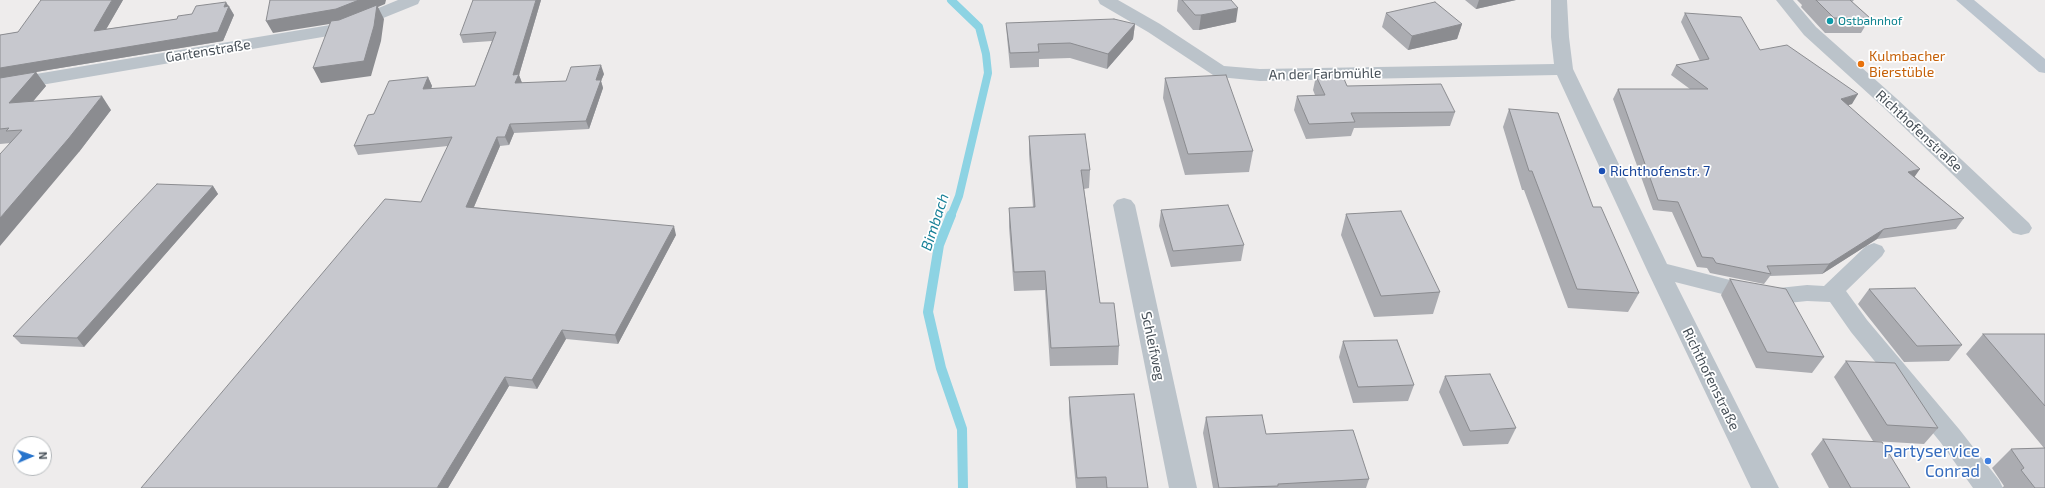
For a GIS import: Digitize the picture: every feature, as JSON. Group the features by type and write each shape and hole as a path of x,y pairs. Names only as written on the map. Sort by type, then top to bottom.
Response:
{"main road":[{"path":"1964,0 2045,68"}],"street":[{"name":"Gartenstraße","path":"0,86 346,28 412,0"},
{"name":"An der Farbmühle","path":"1106,0 1154,28 1219,71 1260,75 1564,70"},
{"name":"Richthofenstraße","path":"1559,0 1560,37 1564,70 1658,270 1765,488"},
{"name":"Richthofenstraße","path":"1784,0 1810,32 1889,102 2021,228"},
{"name":"Schleifweg","path":"1124,205 1183,488"},
{"path":"1658,270 1730,288 1779,296 1807,293 1829,294 1834,291 1874,251"},
{"path":"1834,291 1859,326 1950,436 1989,488"}],"building":[{"path":"41,0 112,0 94,31 177,19 178,16 192,14 196,6 226,2 224,7 229,6 218,32 0,68 0,35 18,32"},
{"path":"270,0 359,0 336,9 266,21"},
{"path":"473,0 536,0 513,75 519,74 515,83 566,81 571,67 601,65 596,80 601,80 586,121 510,124 505,137 497,137 466,207 674,226 615,335 562,330 532,380 505,377 437,488 141,488 385,199 421,202 452,137 354,146 368,115 374,114 389,81 428,77 423,89 475,86 496,32 460,35"},
{"path":"1182,0 1231,0 1238,8 1195,15"},
{"path":"1816,0 1850,0 1870,18 1834,18"},
{"path":"1435,2 1462,24 1412,36 1386,13"},
{"path":"377,5 374,26 364,61 313,68 331,21 339,20"},
{"path":"1685,13 1741,17 1760,50 1787,45 1858,94 1841,99 1920,169 1908,172 1964,218 1884,229 1829,264 1767,266 1771,274 1716,263 1713,258 1702,257 1678,202 1658,200 1618,89 1708,89 1676,65 1709,59"},
{"path":"1114,19 1135,24 1108,54 1070,43 1038,44 1039,52 1010,53 1006,23"},
{"path":"36,72 9,103 102,96 69,138 0,218 0,154 22,130 6,131 9,128 0,129 0,78"},
{"path":"1342,74 1347,86 1441,84 1455,112 1351,113 1355,122 1309,124 1297,96 1325,95 1316,76"},
{"path":"1226,75 1253,151 1188,154 1165,78"},
{"path":"1509,109 1558,113 1593,207 1601,207 1639,293 1577,289 1532,171 1529,171"},
{"path":"1085,134 1090,170 1081,170 1100,303 1114,303 1119,346 1051,348 1045,271 1014,272 1009,208 1035,207 1029,136"},
{"path":"157,184 213,186 77,338 13,336"},
{"path":"1228,205 1244,245 1173,251 1161,210"},
{"path":"1401,211 1440,292 1381,296 1346,214"},
{"path":"1730,279 1786,289 1824,357 1767,352"},
{"path":"1915,288 1962,345 1917,346 1869,289"},
{"path":"1983,334 2045,334 2045,406"},
{"path":"1397,340 1414,385 1358,387 1343,341"},
{"path":"1846,361 1895,363 1938,428 1887,425"},
{"path":"1490,374 1516,428 1470,431 1445,376"},
{"path":"1134,394 1148,488 1107,488 1106,477 1077,478 1069,397"},
{"path":"1262,415 1266,434 1353,430 1369,479 1278,484 1278,486 1219,488 1206,417"},
{"path":"1823,439 1882,442 1910,488 1851,488"},
{"path":"2045,448 2045,488 2035,488 2021,470 2024,468 2011,449"}],"waterway":[{"name":"Bimbach","path":"951,0 979,27 986,54 988,73 959,196 951,216"},
{"name":"Bimbach","path":"951,215 939,245 928,312 941,368 962,429 963,488"}],"place":[{"name":"Ostbahnhof","path":"1830,21"},
{"name":"Kulmbacher Bierstüble","path":"1861,64"},
{"name":"Richthofenstr. 7","path":"1602,171"},
{"name":"Partyservice Conrad","path":"1988,461"}]}
